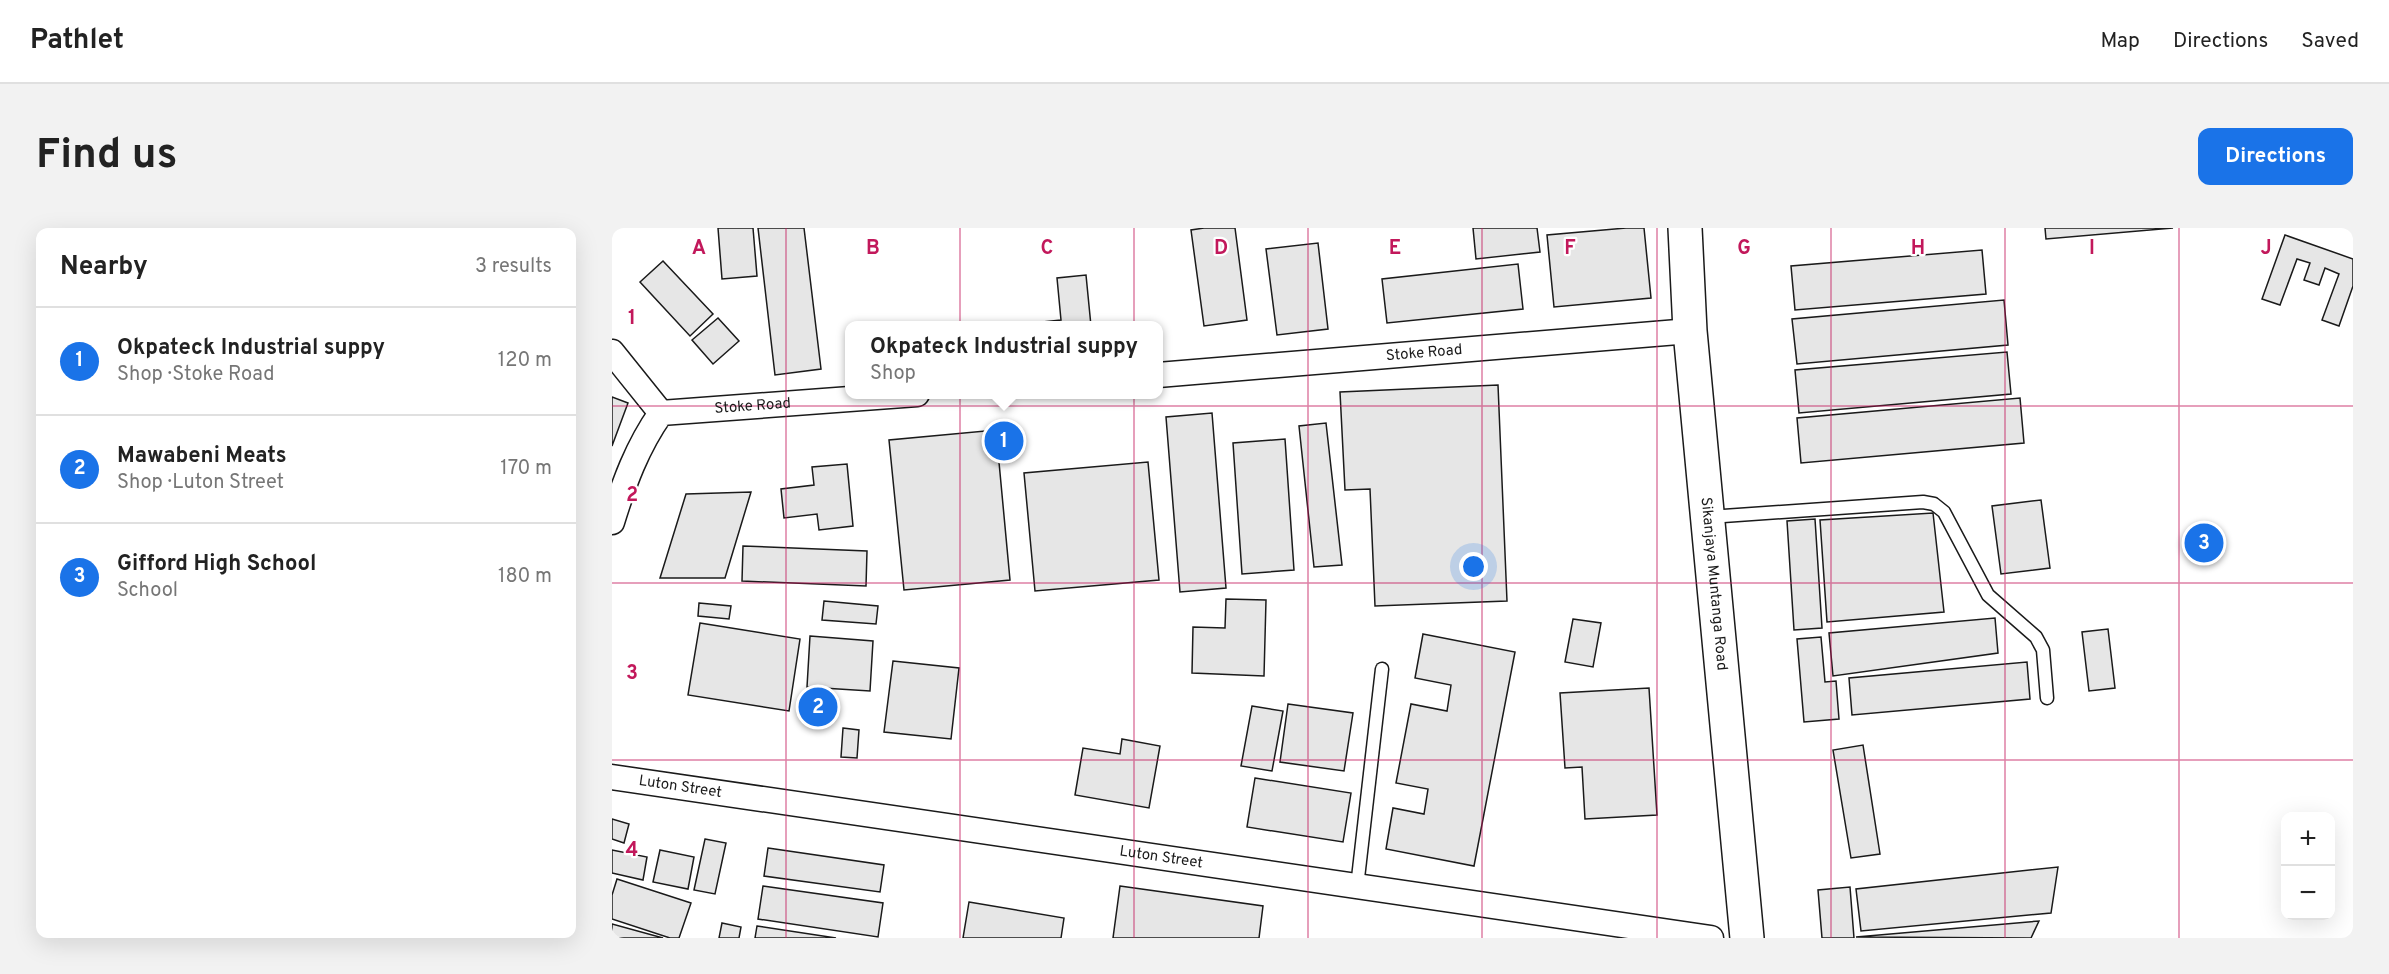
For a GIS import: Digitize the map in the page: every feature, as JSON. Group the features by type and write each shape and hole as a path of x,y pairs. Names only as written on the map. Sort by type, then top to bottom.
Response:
{"street":[{"name":"Sikanjaya Muntanga Road","path":"1685,228 1690,331 1747,938"},
{"name":"Stoke Road","path":"1163,375 1690,331"},
{"path":"612,352 661,413 641,444 626,477 612,522"},
{"name":"Stoke Road","path":"661,413 850,399"},
{"name":"Luton Street","path":"612,777 1711,938"}],"lane":[{"path":"1707,517 1923,502 1934,504 1944,512 1988,595 2036,637 2043,650 2047,698"},
{"path":"1357,887 1382,669"}],"building":[{"path":"718,228 753,228 757,276 722,279"},
{"path":"758,228 804,228 821,369 775,375"},
{"path":"1235,228 1247,320 1204,326 1191,230"},
{"path":"1473,228 1537,228 1540,252 1476,259"},
{"path":"1644,228 1651,298 1554,307 1547,235"},
{"path":"2045,228 2173,228 2046,239"},
{"path":"2285,235 2353,259 2353,286 2339,326 2322,320 2339,274 2325,268 2319,285 2304,280 2310,263 2297,259 2280,305 2262,299"},
{"path":"1318,243 1328,329 1277,335 1266,249"},
{"path":"1982,250 1986,294 1795,310 1791,266"},
{"path":"663,261 713,314 690,336 640,282"},
{"path":"1518,264 1523,309 1387,323 1382,279"},
{"path":"1086,275 1091,321 1052,321 1061,320 1057,278"},
{"path":"2004,300 2008,345 1797,364 1792,319"},
{"path":"718,318 739,341 713,364 692,340"},
{"path":"2007,352 2011,394 1799,413 1795,370"},
{"path":"1498,385 1507,601 1375,606 1370,489 1345,490 1340,392"},
{"path":"612,397 628,403 612,446"},
{"path":"2020,398 2024,443 1801,463 1797,418"},
{"path":"1212,413 1226,588 1180,592 1166,417"},
{"path":"1326,423 1342,565 1314,567 1299,426"},
{"path":"996,430 1010,580 904,590 889,440"},
{"path":"1285,439 1294,570 1242,574 1233,443"},
{"path":"1148,462 1159,580 1035,591 1024,473"},
{"path":"847,464 853,526 819,530 817,514 784,518 781,489 814,485 812,467"},
{"path":"751,492 725,578 660,578 686,494"},
{"path":"2041,500 2050,568 2001,574 1992,506"},
{"path":"1933,513 1944,612 1827,622 1820,520"},
{"path":"1815,519 1822,628 1794,630 1787,521"},
{"path":"743,546 867,551 866,586 742,581"},
{"path":"1226,599 1266,600 1264,676 1192,673 1193,627 1225,628"},
{"path":"824,601 878,606 876,624 822,620"},
{"path":"699,603 731,606 729,619 698,616"},
{"path":"1995,618 1998,653 1833,676 1829,633"},
{"path":"1573,619 1601,623 1593,667 1565,662"},
{"path":"700,623 800,639 789,711 688,695"},
{"path":"2108,629 2115,688 2089,691 2082,632"},
{"path":"1423,634 1515,652 1474,866 1386,849 1393,808 1424,814 1428,789 1396,783 1411,704 1447,711 1451,685 1415,678"},
{"path":"810,636 873,641 870,691 807,687"},
{"path":"1821,637 1825,682 1836,681 1839,719 1804,722 1797,639"},
{"path":"893,661 959,668 951,739 884,732"},
{"path":"2027,662 2030,699 1852,715 1849,678"},
{"path":"1649,688 1657,815 1585,819 1582,767 1565,768 1560,693"},
{"path":"1288,704 1353,713 1344,771 1280,762"},
{"path":"1252,706 1283,711 1272,771 1241,766"},
{"path":"843,728 859,730 857,758 841,757"},
{"path":"1122,739 1160,746 1149,808 1075,795 1083,748 1120,754"},
{"path":"1863,745 1880,854 1851,858 1833,750"},
{"path":"1255,778 1351,793 1343,842 1247,827"},
{"path":"612,819 629,824 624,843 612,839"},
{"path":"705,839 726,843 715,894 694,890"},
{"path":"768,848 884,865 880,892 764,876"},
{"path":"612,850 647,857 643,880 612,873"},
{"path":"660,850 694,857 688,889 653,882"},
{"path":"2058,867 2051,913 1861,931 1856,889"},
{"path":"617,879 691,903 679,938 670,938 612,919 612,895"},
{"path":"763,886 883,903 878,937 758,919"},
{"path":"1120,886 1263,906 1259,938 1113,938"},
{"path":"1850,887 1854,938 1822,938 1818,890"},
{"path":"969,902 1064,918 1061,938 963,938"},
{"path":"2039,921 2031,938 1856,937"},
{"path":"722,923 741,927 739,938 719,938"},
{"path":"612,924 663,938 612,938"},
{"path":"757,926 836,938 755,938"}],"place":[{"name":"Okpateck Industrial suppy","path":"1004,441"},
{"name":"Gifford High School","path":"2204,543"},
{"name":"Mawabeni Meats","path":"818,707"}]}
